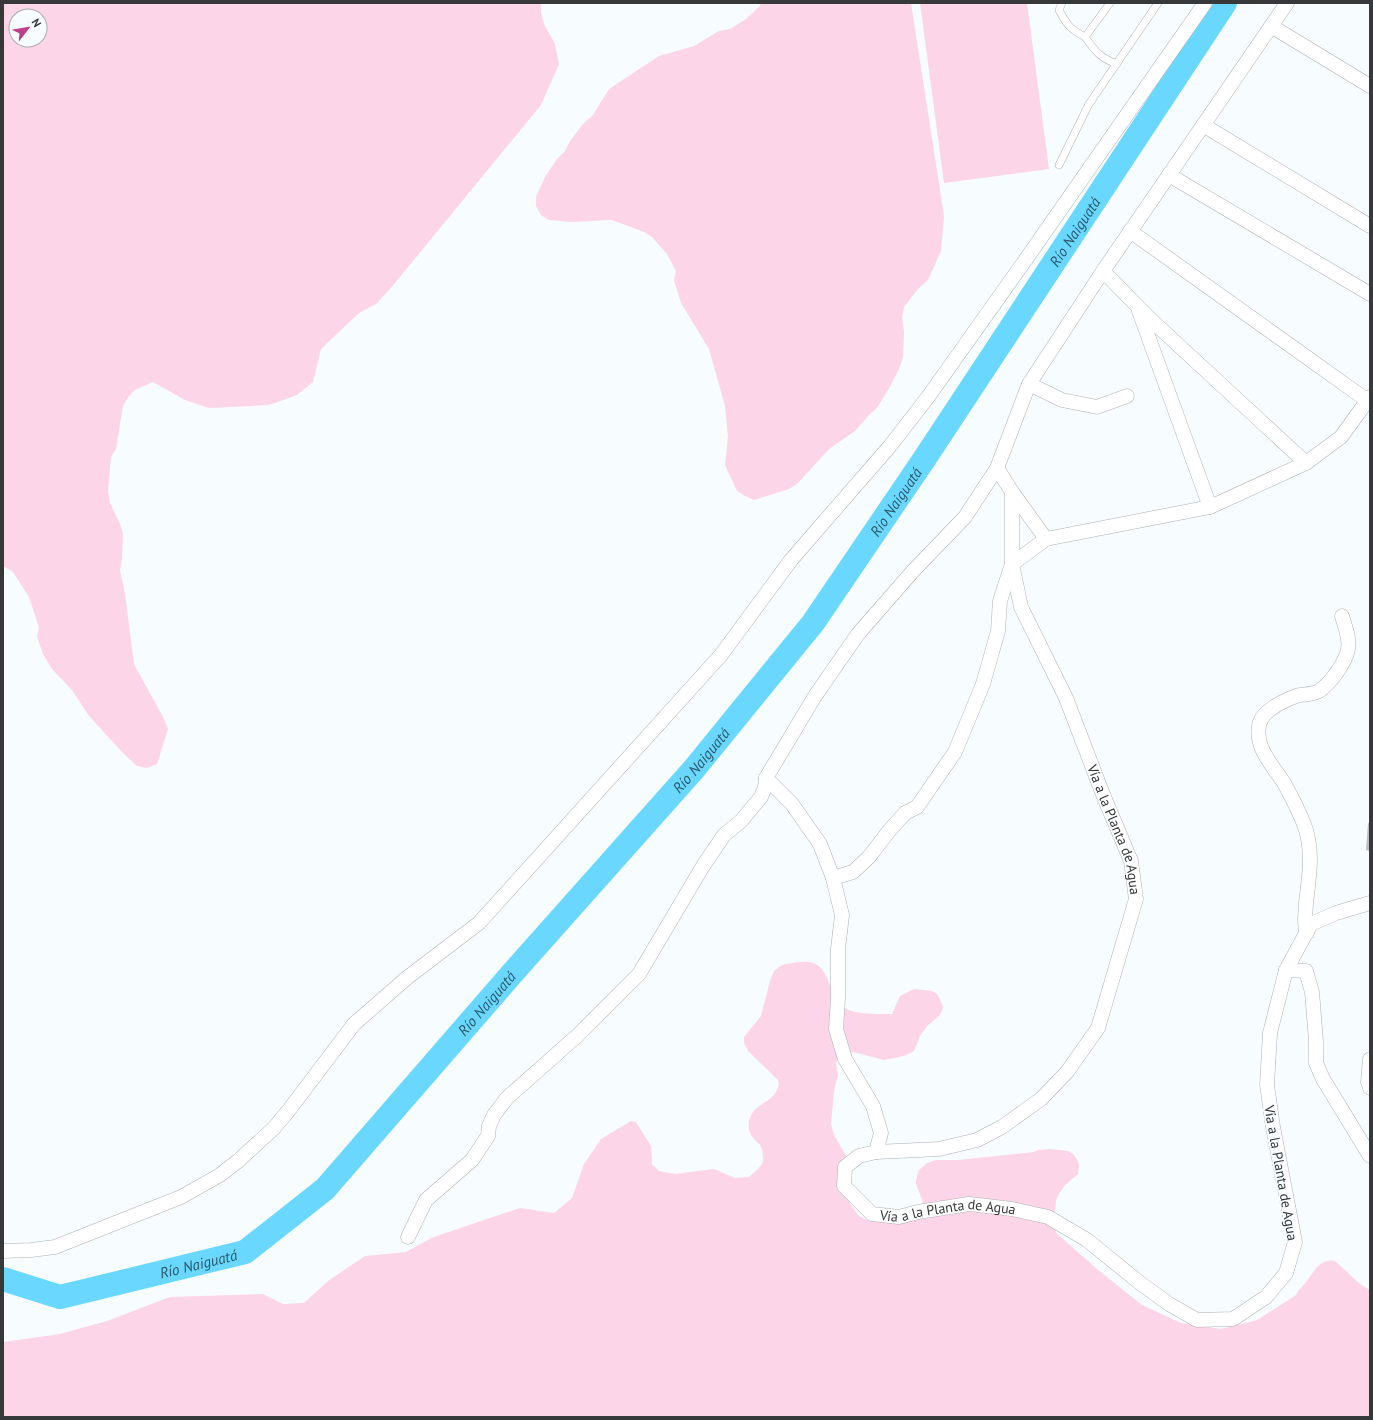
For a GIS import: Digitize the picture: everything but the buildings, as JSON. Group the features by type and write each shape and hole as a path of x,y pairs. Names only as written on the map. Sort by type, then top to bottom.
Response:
{"street":[{"path":"3,1251 55,1247 181,1197 220,1175 238,1161 274,1128 354,1024 408,977 479,923 721,655 790,560 890,446 928,397 1024,262 1204,3"},
{"path":"408,1237 426,1200 472,1160 488,1136 489,1126 494,1115 507,1098 578,1035 639,974 703,866 724,835 741,821 761,797 765,787 766,778 815,696 858,634 965,517 997,468 1029,384 1103,271 1287,3"},
{"path":"1271,26 1370,86"},
{"path":"1203,125 1370,226"},
{"path":"1170,175 1370,294"},
{"path":"1012,564 1046,539 1210,508 1306,463 1341,437 1369,399 1130,232"},
{"path":"1103,271 1137,306 1306,463"},
{"path":"1137,306 1210,508"},
{"path":"1029,384 1062,400 1097,407 1127,396"},
{"path":"997,468 1012,492 1046,539"},
{"path":"833,878 853,872 901,818 906,813 917,807 955,752 983,684 998,631 1000,601 1012,564 1012,492"},
{"name":"Vía a la Planta de Agua","path":"1012,564 1021,607 1066,698 1104,797 1131,861 1136,898 1098,1028 1067,1072 1041,1099 1002,1127 977,1140 939,1149 876,1152 859,1156 845,1167 844,1186 872,1214 899,1217 918,1212 970,1204 1012,1209 1048,1217 1086,1240 1140,1283 1174,1307 1197,1320 1233,1319 1266,1297 1286,1272 1296,1242 1273,1127 1267,1085 1270,1034 1286,970 1311,924 1370,902"},
{"path":"1307,933 1305,923 1310,863 1309,840 1301,817 1289,792 1264,754 1260,745 1259,726 1265,715 1278,705 1297,696 1319,691 1327,685 1336,674 1341,667 1348,650 1348,639 1342,616"},
{"path":"766,778 792,804 820,844 833,878 842,915 838,950 838,998 836,1029 845,1059 873,1106 881,1133 876,1152"},
{"path":"1286,970 1306,971 1312,992 1316,1041 1316,1063 1323,1080 1370,1156"},
{"path":"1370,1059 1368,1082 1370,1088"}],"lane":[{"path":"1062,3 1058,10 1067,25 1076,33 1085,37 1105,60 1116,64"},
{"path":"1085,37 1110,3"},
{"path":"1059,165 1089,104 1158,3"}],"shaded area":[{"path":"3,3 541,3 541,13 544,24 555,44 559,64 541,105 390,289 376,304 359,313 321,349 313,382 297,395 269,405 209,408 185,400 153,382 135,390 128,397 123,406 116,449 111,457 108,491 110,503 123,533 120,570 125,594 134,664 168,729 157,764 147,768 137,766 89,716 72,690 52,669 43,654 37,637 39,627 29,597 13,572 3,566"},
{"path":"761,3 911,3 944,216 941,251 928,280 918,289 904,307 902,317 904,332 903,357 899,369 877,408 855,431 829,449 797,484 789,489 754,500 737,491 725,465 728,437 725,406 709,349 681,303 674,280 676,271 667,254 652,237 644,232 611,220 571,222 549,220 541,215 536,206 536,197 545,177 557,159 565,151 570,141 583,124 593,115 609,89 659,56 694,46 719,31 730,29 746,19 760,6"},
{"path":"920,3 1027,3 1049,169 944,183"},
{"path":"797,962 813,963 823,970 835,996 843,1007 848,1010 867,1014 892,1014 900,996 914,989 932,991 937,994 943,1006 939,1016 927,1026 920,1036 914,1051 904,1056 884,1060 853,1052 842,1055 838,1058 836,1063 838,1075 834,1091 831,1124 834,1135 849,1161 852,1177 850,1204 859,1216 869,1221 894,1221 918,1211 923,1202 916,1184 919,1170 927,1163 936,1160 958,1160 1050,1149 1068,1151 1077,1159 1079,1164 1078,1174 1065,1185 1056,1200 1054,1223 1056,1233 1097,1269 1142,1305 1181,1323 1221,1329 1257,1320 1296,1295 1318,1266 1326,1261 1335,1261 1360,1284 1370,1290 1370,1417 3,1417 3,1342 60,1334 107,1321 170,1297 263,1294 283,1304 304,1303 328,1281 365,1256 406,1252 431,1238 520,1208 554,1213 572,1198 584,1164 601,1139 631,1121 636,1122 651,1146 652,1164 659,1171 675,1174 714,1169 735,1178 749,1177 761,1166 763,1157 760,1144 752,1137 750,1132 749,1121 755,1109 773,1096 779,1084 778,1080 748,1051 744,1043 744,1037 761,1016 774,971 782,965"}],"waterway":[{"name":"Río Naiguatá","path":"3,1279 60,1297 245,1252 325,1189 509,977 694,769 813,623 925,458 1225,3"}]}
